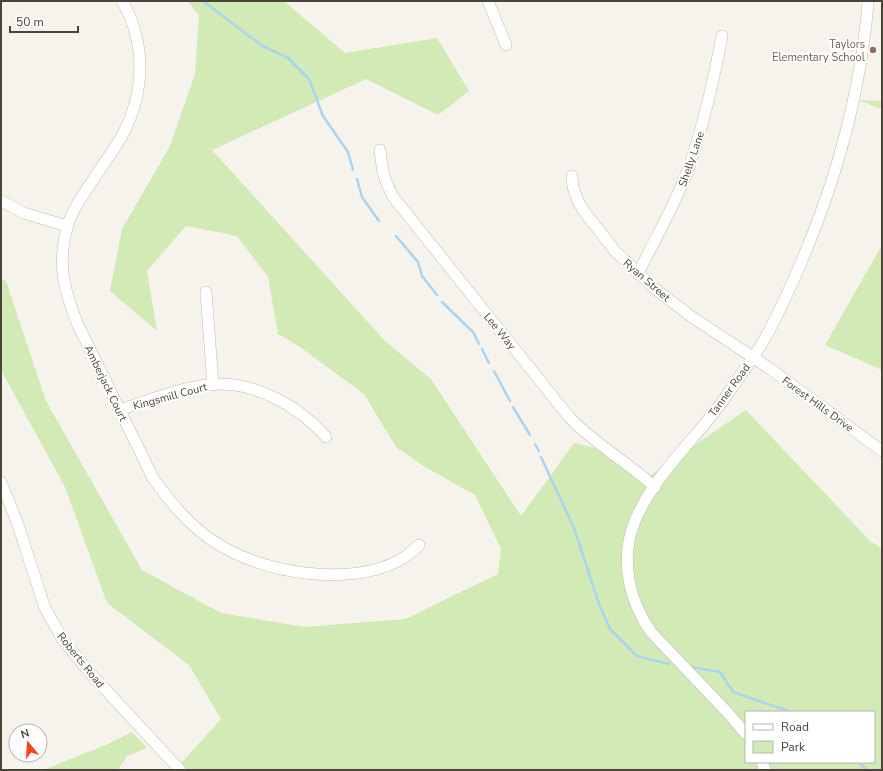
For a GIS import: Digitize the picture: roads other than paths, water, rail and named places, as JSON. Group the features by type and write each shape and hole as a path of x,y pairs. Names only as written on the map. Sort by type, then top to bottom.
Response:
{"street":[{"name":"Amberjack Court","path":"122,1 135,31 140,54 140,76 137,100 123,133 80,200 67,226 62,258 62,270 69,303 119,410 153,478 166,498 198,530 215,542 260,564 308,574 343,574 362,572 382,568 400,560 419,545"},
{"path":"488,1 506,45"},
{"name":"Tanner Road","path":"745,733 651,632 636,607 627,571 627,557 630,539 636,521 655,487 721,404 752,358 778,314 794,279 815,229 844,142 857,80 868,1"},
{"name":"Shelly Lane","path":"638,274 669,213 691,162 709,100 722,36"},
{"name":"Lee Way","path":"380,150 382,171 386,183 394,198 569,417 590,438 655,487"},
{"name":"Ryan Street","path":"572,176 573,188 578,201 615,251 654,288 692,317 752,358"},
{"path":"1,201 24,213 67,226"},
{"path":"206,292 212,384"},
{"name":"Forest Hills Drive","path":"752,358 811,398 882,451"},
{"name":"Kingsmill Court","path":"119,410 188,389 212,384 228,385 249,388 270,395 291,406 308,418 326,437"},
{"name":"Roberts Road","path":"1,482 17,522 46,608 60,635 71,652 180,770"}],"waterway":[{"path":"203,1 261,45 288,58 309,79 323,116 348,152 353,170"},
{"path":"357,179 362,197 379,221"},
{"path":"396,236 418,262 422,276 437,295"},
{"path":"442,302 473,332 479,344"},
{"path":"482,349 489,363"},
{"path":"494,371 510,401"},
{"path":"513,407 530,435"},
{"path":"535,444 539,451"},
{"path":"541,457 574,528 599,604 610,629 637,656 669,664"},
{"path":"690,667 720,672 733,692 788,711"},
{"path":"859,763 867,770"}],"place":[{"name":"Taylors Elementary School","path":"873,50"}]}
